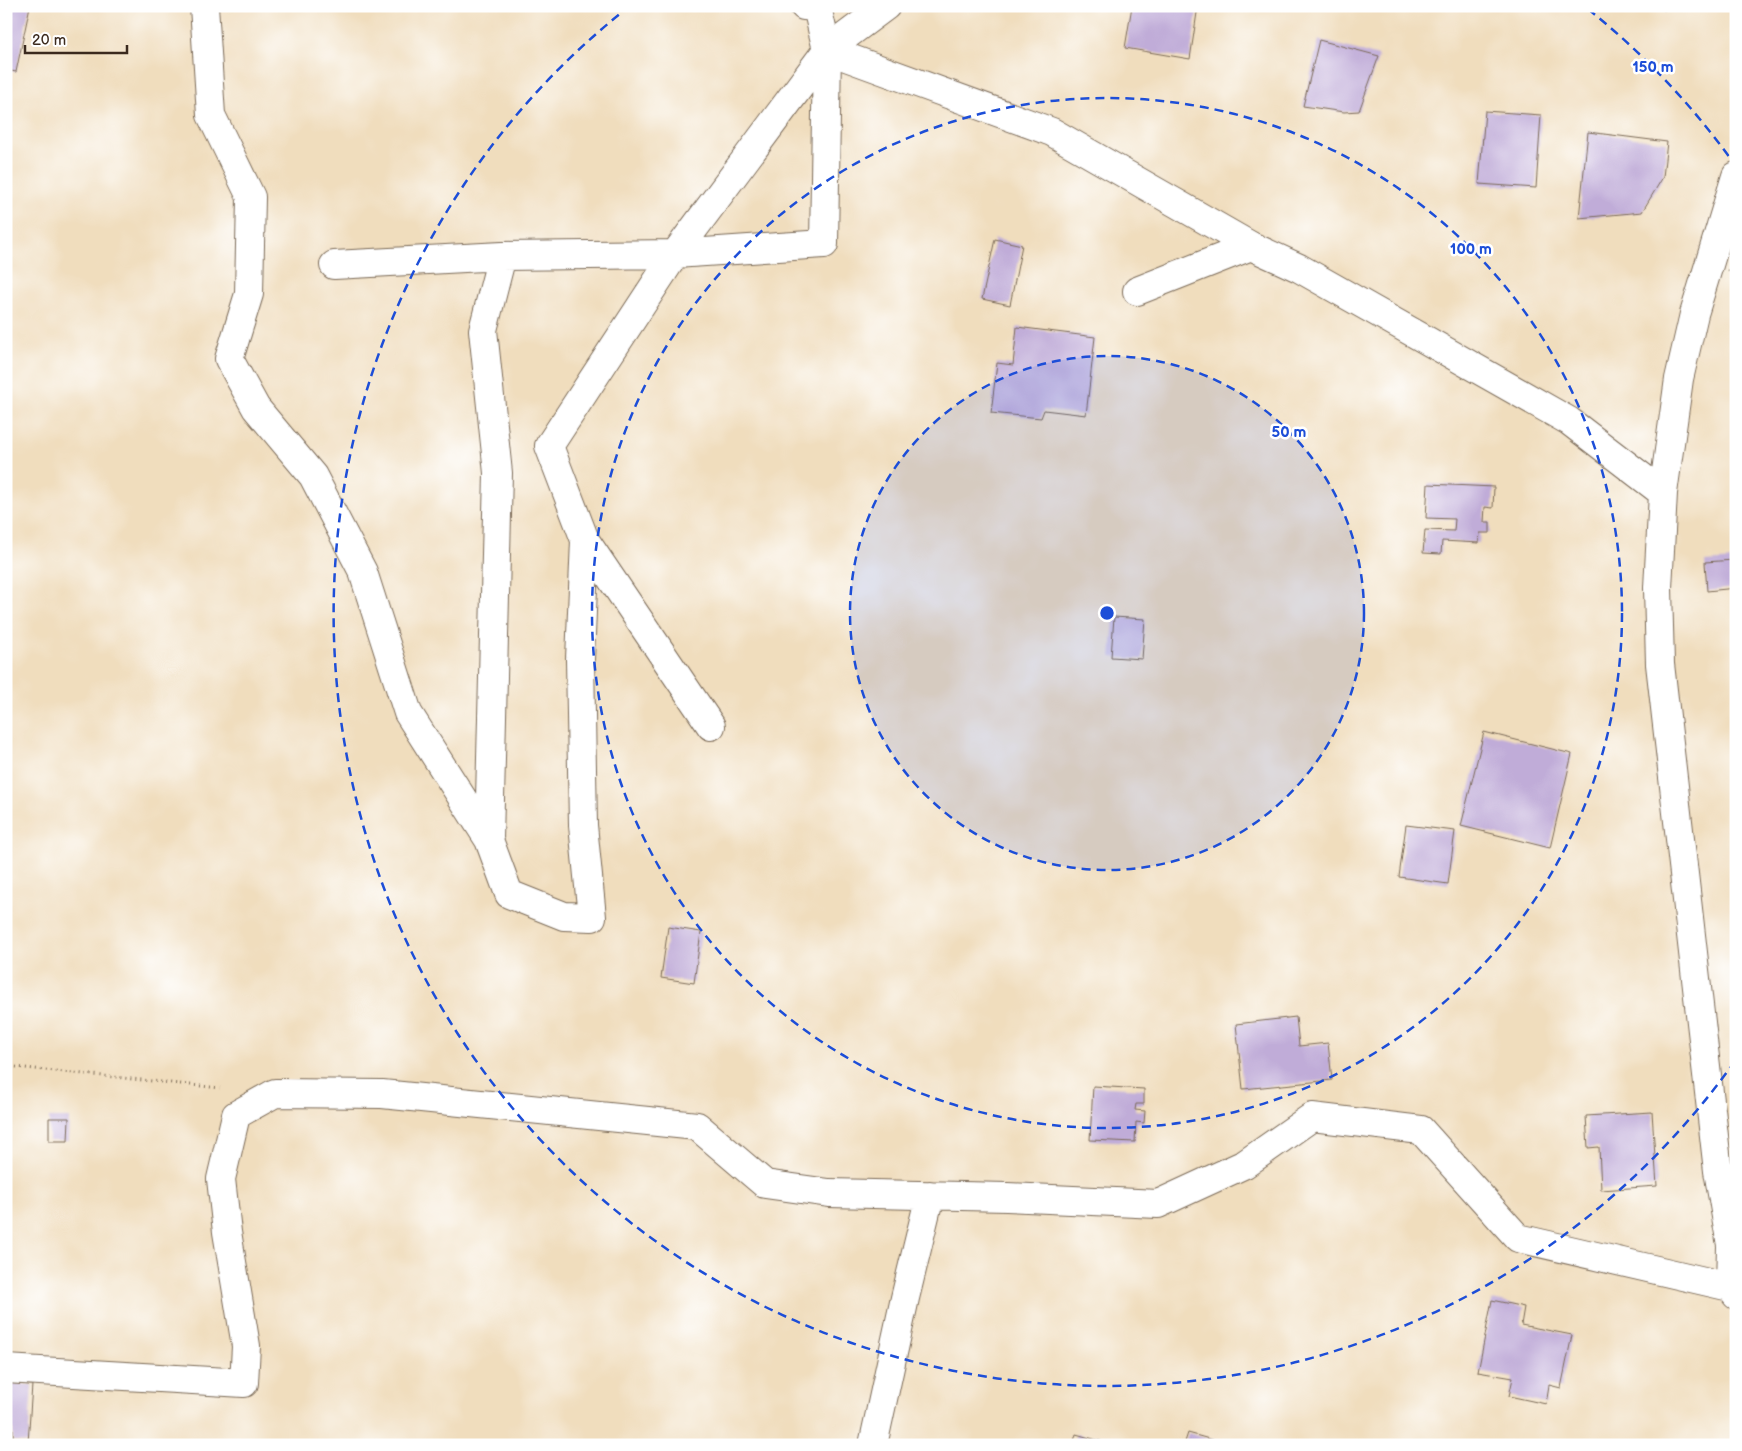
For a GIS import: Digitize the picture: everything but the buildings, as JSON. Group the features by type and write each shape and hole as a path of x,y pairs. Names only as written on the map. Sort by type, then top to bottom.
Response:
{"street":[{"path":"204,6 211,115 250,197 249,294 229,359 256,408 313,476 364,572 408,713 490,840 509,894 564,916 592,917 583,826 580,659 585,540"},
{"path":"334,265 502,256 675,254 824,244 827,50 816,7 804,6"},
{"path":"711,726 585,540 549,446 675,254 827,50 886,6"},
{"path":"827,50 1052,132 1252,246 1299,268 1569,421 1663,493"},
{"path":"6,1369 244,1383 246,1346 227,1232 221,1179 236,1115 275,1093 382,1094 697,1126 765,1184 829,1193 1158,1204 1245,1164 1312,1117 1421,1130 1518,1238 1733,1291 1731,1245 1718,1170 1660,664 1658,588 1663,493 1681,370 1694,314 1736,176"},
{"path":"1137,291 1252,246"},
{"path":"490,840 498,473 483,330 502,256"},
{"path":"874,1445 905,1298 930,1195"}],"path":[{"path":"6,1066 227,1088"}]}
